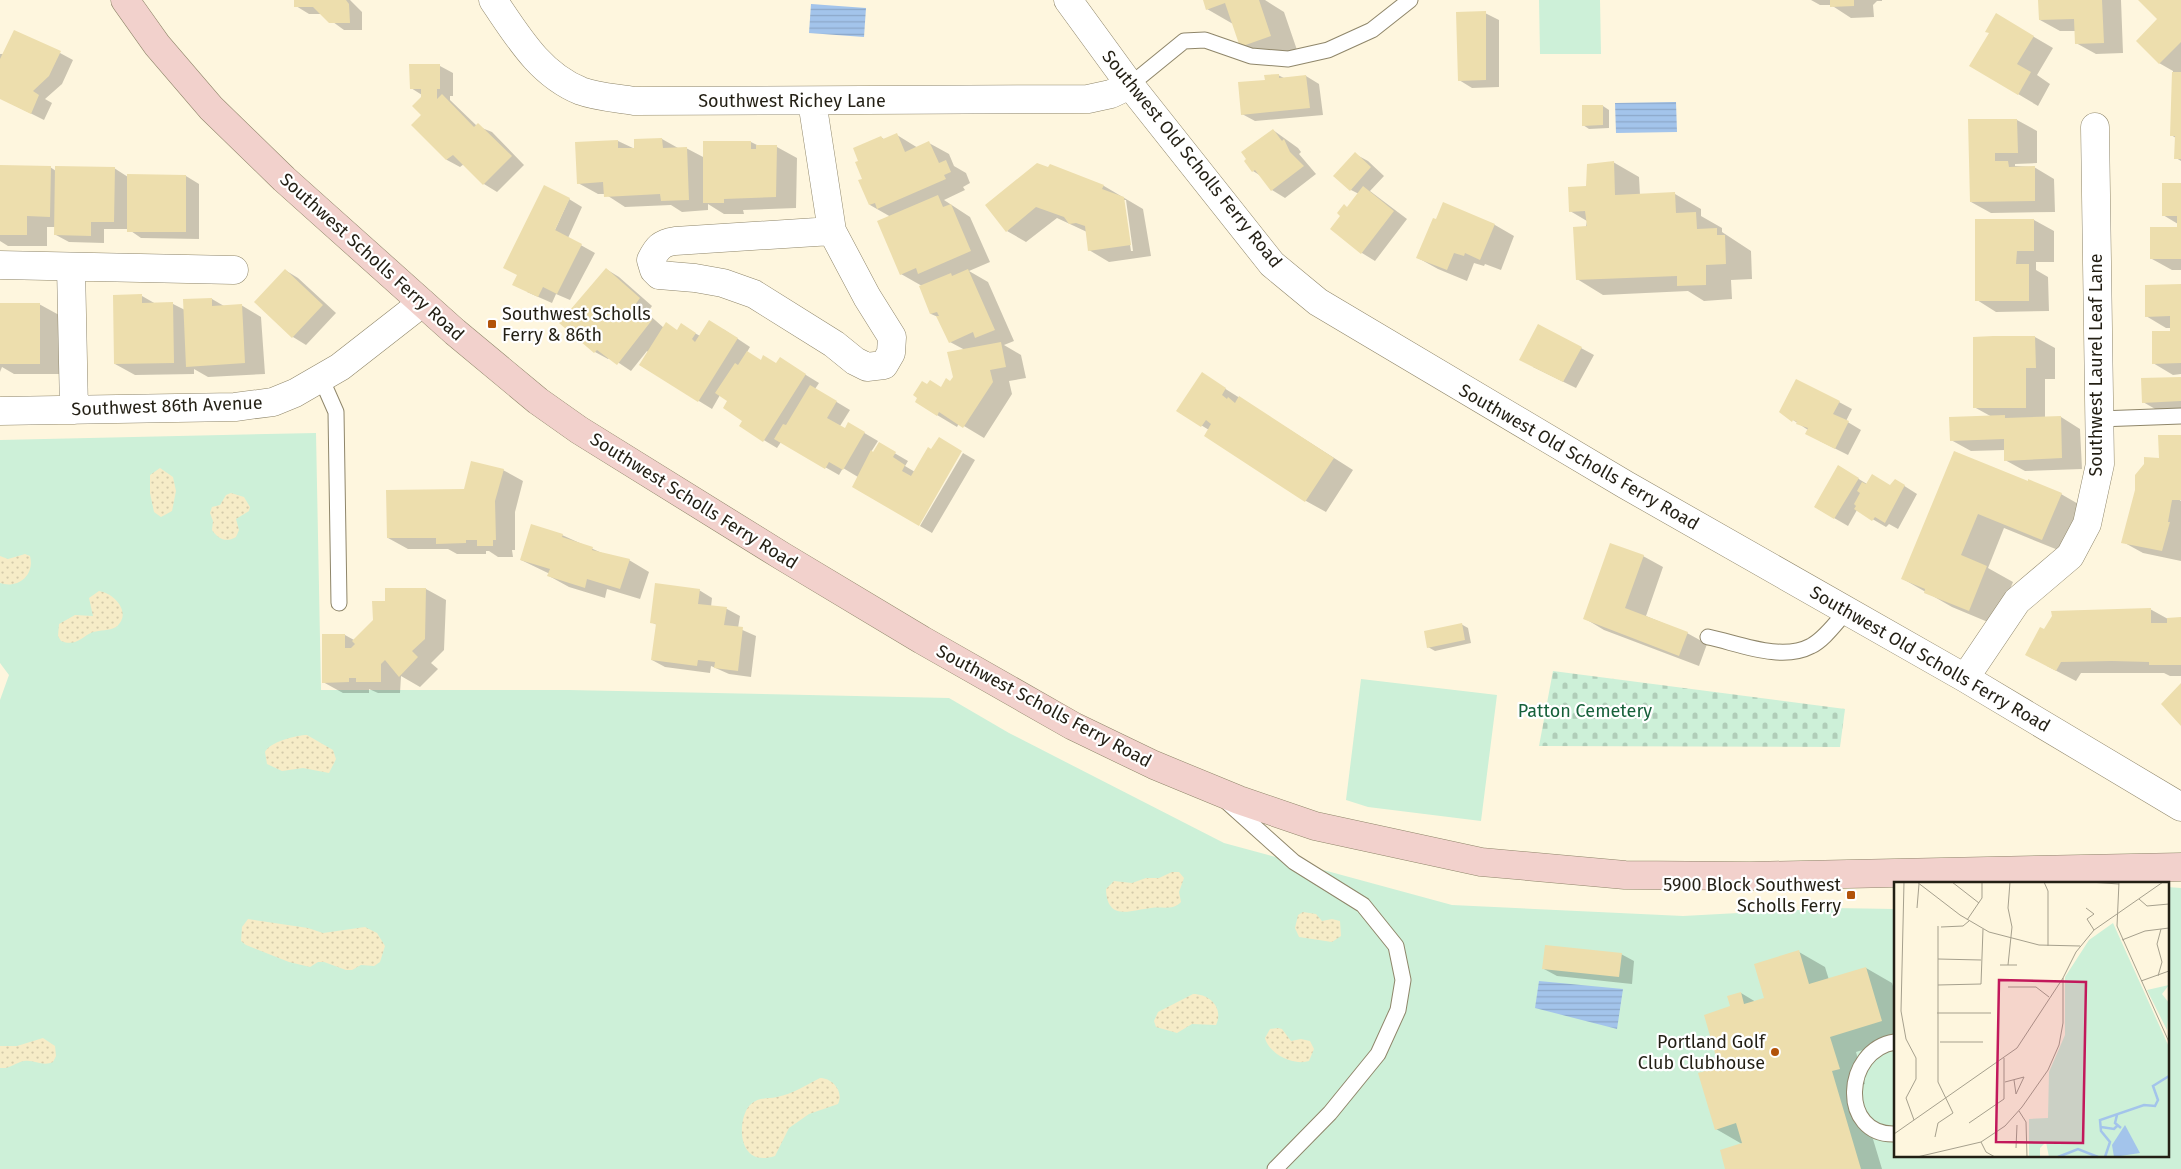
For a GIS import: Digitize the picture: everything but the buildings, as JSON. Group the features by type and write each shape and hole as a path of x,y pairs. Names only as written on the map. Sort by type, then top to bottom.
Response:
{"main road":[{"name":"Southwest Scholls Ferry Road","path":"125,0 157,44 211,108 284,179 422,303 508,377 579,430 782,556 975,671 1074,726 1154,766 1214,790 1316,826 1481,862 1625,875 1750,876 2181,867"}],"street":[{"name":"Southwest Richey Lane","path":"493,0 536,61 558,79 582,91 634,101 1088,99 1111,94 1130,85"},
{"name":"Southwest Old Scholls Ferry Road","path":"1068,0 1130,85 1272,264 1318,302 1617,480 1965,678 2181,807"},
{"path":"812,101 832,231 892,337 891,353 884,365 868,367 855,361 834,344 754,294 723,283 695,278 659,276 654,270 651,260 657,249 664,243 675,241 832,231"},
{"name":"Southwest Laurel Leaf Lane","path":"1965,678 2017,601 2070,556 2087,524 2100,464 2095,127"},
{"path":"0,265 234,270"},
{"path":"71,266 74,410"},
{"name":"Southwest 86th Avenue","path":"0,411 235,407 273,402 340,367 422,303"}],"lane":[{"path":"1130,85 1184,41 1204,40 1251,56 1288,58 1328,50 1372,30 1410,0"},
{"path":"321,378 336,412 339,603"},
{"path":"2099,419 2181,416"},
{"path":"1708,636 1774,652 1799,651 1812,646 1847,610"},
{"path":"1214,790 1294,862 1363,905 1396,946 1402,980 1398,1010 1378,1054 1330,1113 1275,1169"},
{"path":"1894,1042 1881,1045 1869,1053 1862,1061 1855,1089 1860,1116 1867,1128 1884,1134 1894,1134"}],"green space":[{"path":"1539,0 1600,0 1601,54 1540,54"},
{"path":"316,433 321,690 569,690 949,698 1009,733 1224,843 1452,905 1683,916 1834,908 1894,909 1894,1156 2168,1156 2168,887 2181,888 2181,1169 0,1169 0,700 9,675 0,663 0,440"},
{"name":"Patton Cemetery","path":"1553,671 1845,709 1840,747 1539,746"},
{"path":"1361,679 1497,695 1481,821 1368,807 1346,800"}],"sand":[{"path":"160,468 173,477 176,491 172,511 161,517 154,512 150,493 150,475"},
{"path":"231,493 244,497 250,507 249,511 236,519 239,530 236,537 226,540 217,536 212,530 213,521 210,513 212,507 220,505 226,495"},
{"path":"25,554 30,556 31,563 24,579 13,584 0,583 0,556 8,559"},
{"path":"99,591 110,596 120,604 123,616 121,622 116,627 93,632 75,642 66,643 61,641 58,636 59,624 75,615 93,616 89,598"},
{"path":"307,735 333,750 336,759 329,773 303,768 282,771 267,764 265,752 272,745 297,736"},
{"path":"1172,872 1179,872 1184,878 1179,892 1181,902 1178,905 1121,912 1115,910 1107,899 1106,889 1114,881 1132,883 1146,878 1159,878"},
{"path":"1303,912 1316,914 1322,921 1332,919 1340,921 1341,936 1332,942 1299,937 1295,928 1298,915"},
{"path":"248,919 308,928 323,933 365,927 377,933 385,946 380,962 374,966 361,965 352,970 346,970 324,962 318,962 310,967 289,962 246,945 241,941 242,927"},
{"path":"1193,994 1205,996 1214,1003 1218,1013 1216,1025 1192,1024 1177,1033 1156,1027 1154,1021 1158,1012"},
{"path":"1270,1029 1282,1029 1291,1041 1301,1039 1310,1041 1314,1049 1309,1061 1296,1062 1289,1060 1276,1054 1271,1049 1265,1038"},
{"path":"43,1038 55,1046 56,1056 53,1062 45,1064 24,1061 7,1068 0,1068 0,1046 17,1046"},
{"path":"820,1078 829,1080 836,1086 840,1095 838,1104 809,1114 789,1128 775,1156 762,1158 752,1155 746,1148 742,1129 746,1110 751,1104 760,1099 788,1094"}],"water":[{"path":"811,4 866,8 864,37 809,33"},
{"path":"1676,102 1677,132 1616,133 1615,103"},
{"path":"1539,981 1623,989 1617,1029 1535,1008"}],"place":[{"name":"Southwest Scholls Ferry & 86th","path":"492,324"},
{"name":"5900 Block Southwest Scholls Ferry","path":"1851,895"},
{"name":"Portland Golf Club Clubhouse","path":"1775,1052"}]}
